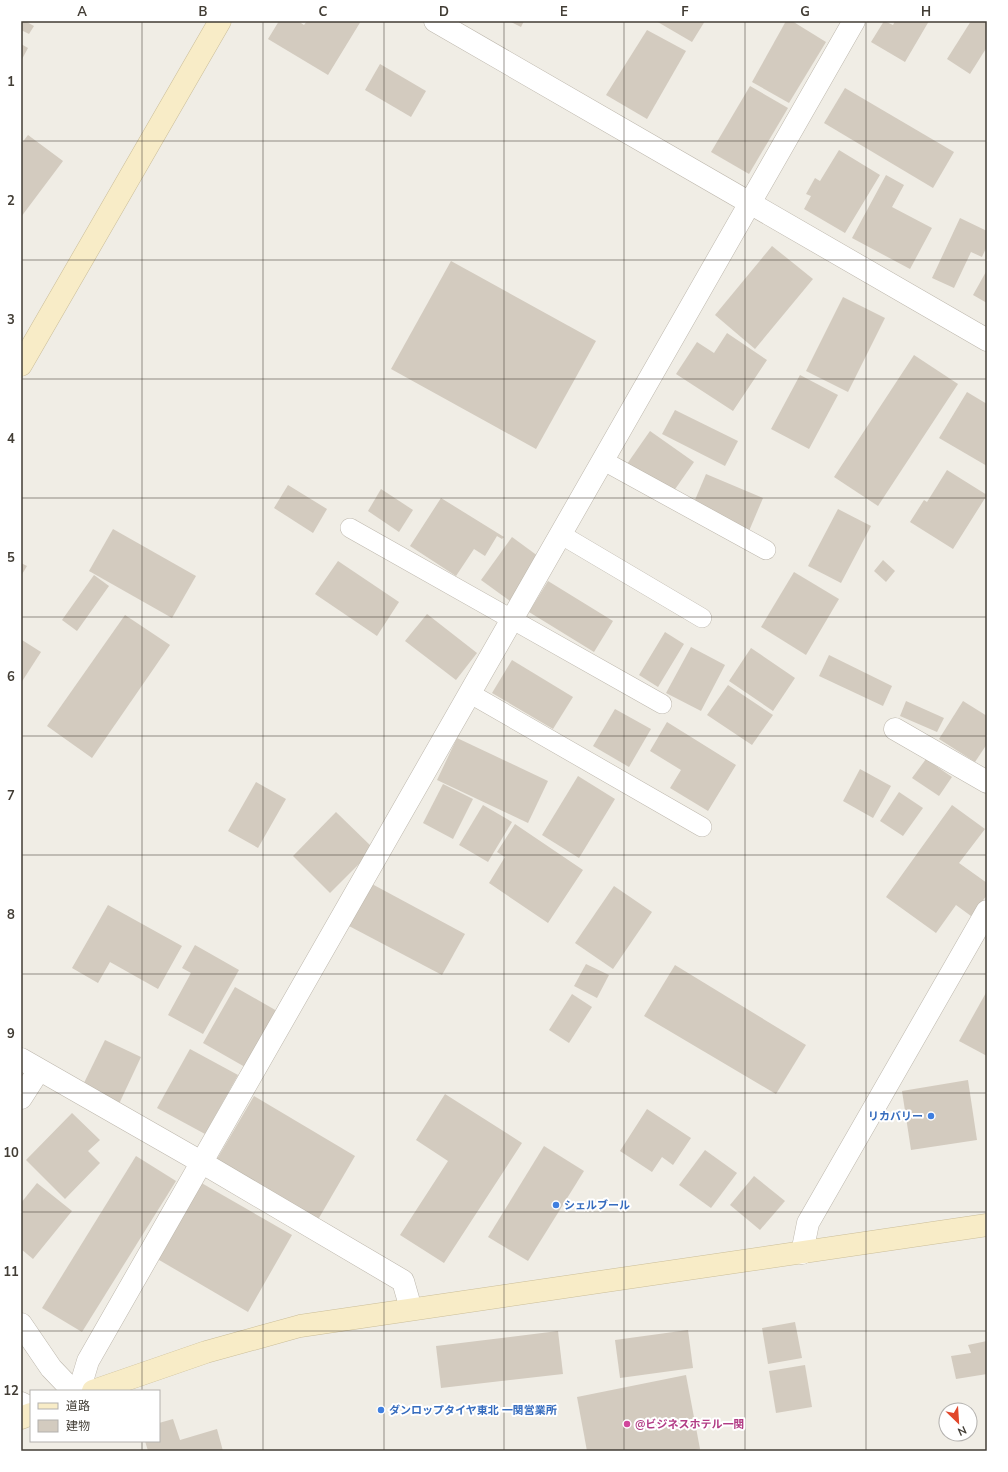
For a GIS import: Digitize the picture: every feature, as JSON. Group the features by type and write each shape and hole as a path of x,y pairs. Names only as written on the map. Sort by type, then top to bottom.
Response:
{"street":[{"path":"21,365 220,21"},
{"path":"435,21 987,340"},
{"path":"79,1390 88,1361 854,21"},
{"path":"895,729 987,782"},
{"path":"802,1253 808,1223 987,911"},
{"path":"21,1098 30,1064 201,1162 403,1281 411,1309"},
{"path":"96,1390 206,1352 300,1326 802,1253 987,1224"},
{"path":"21,1324 51,1368 72,1390"},
{"path":"21,1403 30,1408"}],"lane":[{"path":"602,460 766,550"},
{"path":"350,528 662,704"},
{"path":"560,534 702,618"},
{"path":"469,693 702,827"}],"building":[{"path":"21,21 25,21 34,26 29,34 21,30"},
{"path":"279,21 298,21 304,25 307,21 361,21 328,75 268,39"},
{"path":"509,21 524,21 521,27"},
{"path":"656,21 705,21 692,42"},
{"path":"786,21 792,21 826,42 789,103 752,82"},
{"path":"884,21 893,25 895,21 929,21 905,62 871,42"},
{"path":"971,21 987,21 987,47 970,74 947,59"},
{"path":"647,30 686,51 647,119 606,95"},
{"path":"21,44 28,48 21,61"},
{"path":"380,64 426,91 411,117 365,90"},
{"path":"750,86 788,108 749,174 711,152"},
{"path":"845,88 954,152 933,188 824,123"},
{"path":"28,135 63,161 21,217 21,144"},
{"path":"839,150 880,175 845,233 804,209 811,196 806,194 815,178 820,181"},
{"path":"886,175 904,185 892,207 932,228 910,269 852,238"},
{"path":"960,218 987,231 987,246 982,257 971,252 954,288 932,278"},
{"path":"772,246 813,279 755,349 715,315"},
{"path":"451,261 596,341 536,449 391,369"},
{"path":"987,270 987,303 973,295"},
{"path":"843,297 885,318 848,392 806,371"},
{"path":"727,333 767,360 733,411 676,374 697,342 714,353"},
{"path":"914,355 958,384 878,506 834,477"},
{"path":"800,375 838,395 809,449 771,429"},
{"path":"967,392 987,404 987,466 939,438"},
{"path":"675,410 738,441 725,466 662,434"},
{"path":"650,431 694,462 671,495 627,464"},
{"path":"947,470 987,495 953,549 910,522 924,500 927,502"},
{"path":"706,474 763,498 749,531 692,507"},
{"path":"288,485 327,509 313,533 274,508"},
{"path":"381,489 413,510 399,532 368,511"},
{"path":"441,498 504,537 502,539 497,536 485,556 474,549 456,576 410,546"},
{"path":"838,509 871,526 841,583 808,566"},
{"path":"113,529 196,576 172,618 89,571"},
{"path":"512,537 542,559 510,601 481,580"},
{"path":"883,560 895,571 886,582 874,571"},
{"path":"338,561 399,602 377,636 315,594"},
{"path":"21,563 27,566 21,576"},
{"path":"794,572 839,599 806,655 761,627"},
{"path":"94,575 109,586 77,631 62,620"},
{"path":"548,581 613,621 594,652 529,612"},
{"path":"427,614 477,653 456,680 405,641"},
{"path":"125,615 170,645 92,758 47,726"},
{"path":"665,632 684,644 658,687 639,675"},
{"path":"22,640 41,652 21,683 21,642"},
{"path":"691,647 725,665 701,711 666,693"},
{"path":"751,648 795,678 773,711 729,681"},
{"path":"829,655 892,686 883,706 819,676"},
{"path":"512,660 573,697 553,729 492,693"},
{"path":"728,685 773,715 752,745 707,715"},
{"path":"906,701 944,718 937,732 900,716"},
{"path":"963,701 987,716 987,744 975,762 939,739"},
{"path":"615,709 651,729 629,767 593,746"},
{"path":"667,722 736,765 708,811 670,788 681,770 650,751"},
{"path":"457,738 548,781 528,823 437,780"},
{"path":"926,759 952,777 939,796 912,778"},
{"path":"860,769 891,786 873,818 843,801"},
{"path":"578,776 615,799 579,858 542,835"},
{"path":"256,782 286,799 258,848 228,831"},
{"path":"443,784 473,799 453,839 423,823"},
{"path":"899,792 923,808 903,836 880,821"},
{"path":"483,805 512,822 488,862 459,845"},
{"path":"952,805 985,829 959,863 987,883 987,895 971,916 956,905 936,933 886,897"},
{"path":"336,812 374,849 330,893 293,856"},
{"path":"515,824 583,870 548,923 489,883 505,857 497,852"},
{"path":"372,884 465,934 442,975 349,926"},
{"path":"614,886 652,912 613,969 575,943"},
{"path":"108,905 182,946 158,989 110,962 98,983 72,968"},
{"path":"195,945 239,970 203,1034 168,1015 191,973 182,968"},
{"path":"586,964 609,975 597,998 574,986"},
{"path":"675,965 806,1045 776,1094 644,1016"},
{"path":"235,987 277,1011 245,1067 203,1043"},
{"path":"987,991 987,1056 959,1041"},
{"path":"572,994 592,1007 569,1043 549,1030"},
{"path":"105,1040 141,1057 118,1106 81,1089"},
{"path":"190,1049 238,1075 205,1134 157,1108"},
{"path":"968,1080 977,1140 911,1150 902,1091"},
{"path":"445,1094 522,1143 444,1263 400,1235 448,1161 416,1140"},
{"path":"254,1096 355,1156 316,1223 214,1164"},
{"path":"647,1109 691,1138 673,1165 662,1157 652,1172 620,1151"},
{"path":"72,1113 100,1140 88,1151 100,1163 65,1199 26,1160"},
{"path":"544,1146 584,1171 528,1261 488,1237"},
{"path":"705,1150 737,1173 711,1208 679,1185"},
{"path":"136,1156 176,1181 82,1332 42,1308"},
{"path":"754,1176 785,1201 760,1230 730,1205"},
{"path":"198,1181 292,1235 248,1312 154,1257"},
{"path":"37,1183 72,1211 33,1259 21,1249 21,1203"},
{"path":"795,1322 802,1358 768,1364 762,1328"},
{"path":"688,1330 693,1368 620,1378 615,1340"},
{"path":"558,1331 563,1374 441,1388 436,1346"},
{"path":"987,1341 987,1374 956,1379 951,1356 971,1353 968,1345"},
{"path":"805,1365 812,1407 776,1413 769,1371"},
{"path":"686,1375 700,1449 690,1451 587,1451 577,1397"},
{"path":"173,1419 180,1440 217,1429 223,1451 148,1451 145,1442 160,1442 160,1423"}],"place":[{"name":"リカバリー","path":"931,1116"},
{"name":"シェルブール","path":"556,1205"},
{"name":"ダンロップタイヤ東北 一関営業所","path":"381,1410"},
{"name":"@ビジネスホテル一関","path":"627,1424"}]}
